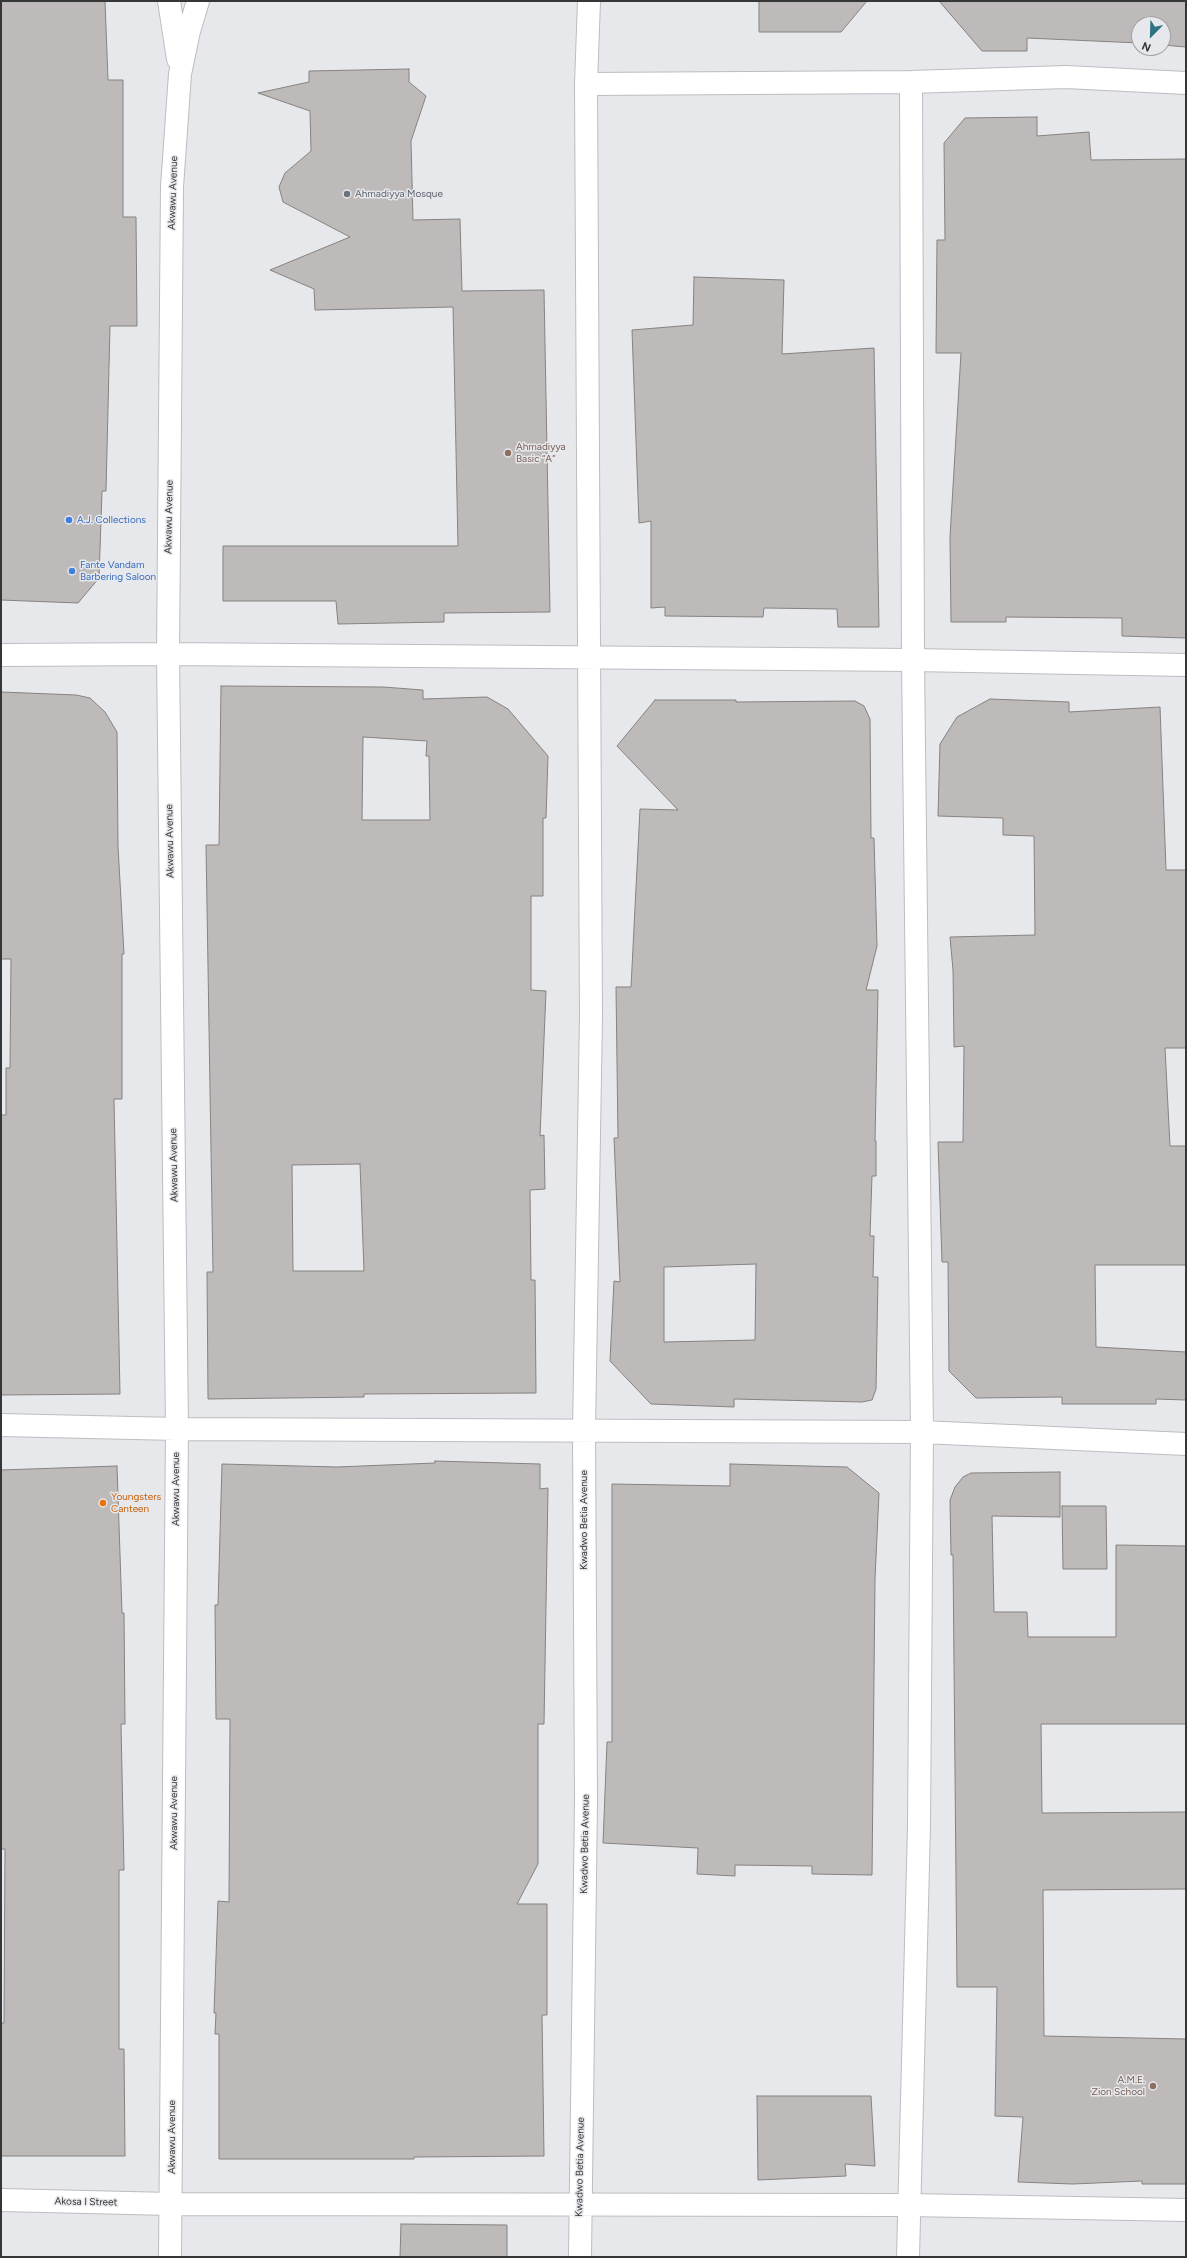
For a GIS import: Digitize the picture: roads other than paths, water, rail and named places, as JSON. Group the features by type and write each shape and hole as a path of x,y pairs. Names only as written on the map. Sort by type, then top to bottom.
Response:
{"street":[{"name":"Akwawu Avenue","path":"169,1 180,74"},
{"name":"Akwawu Avenue","path":"170,2257 177,1429 168,654 172,187 180,74 188,31 198,1"},
{"name":"Kwadwo Betia Avenue","path":"580,2257 586,1801 584,1430 590,1016 586,84 589,1"},
{"path":"586,84 911,82 1066,77 1186,83"},
{"path":"908,2257 908,2205 919,1826 922,1432 914,660 911,82"},
{"path":"1,655 168,654 914,660 1186,665"},
{"path":"1,1425 177,1429 922,1432 1186,1444"},
{"name":"Akosa I Street","path":"1,2200 171,2204 908,2205 1186,2210"}],"place":[{"name":"Ahmadiyya Mosque","path":"347,194"},
{"name":"Ahmadiyya Basic “A”","path":"508,453"},
{"name":"A.J. Collections","path":"69,520"},
{"name":"Fante Vandam Barbering Saloon","path":"72,571"},
{"name":"Youngsters Canteen","path":"103,1503"},
{"name":"A.M.E. Zion School","path":"1153,2086"}]}
